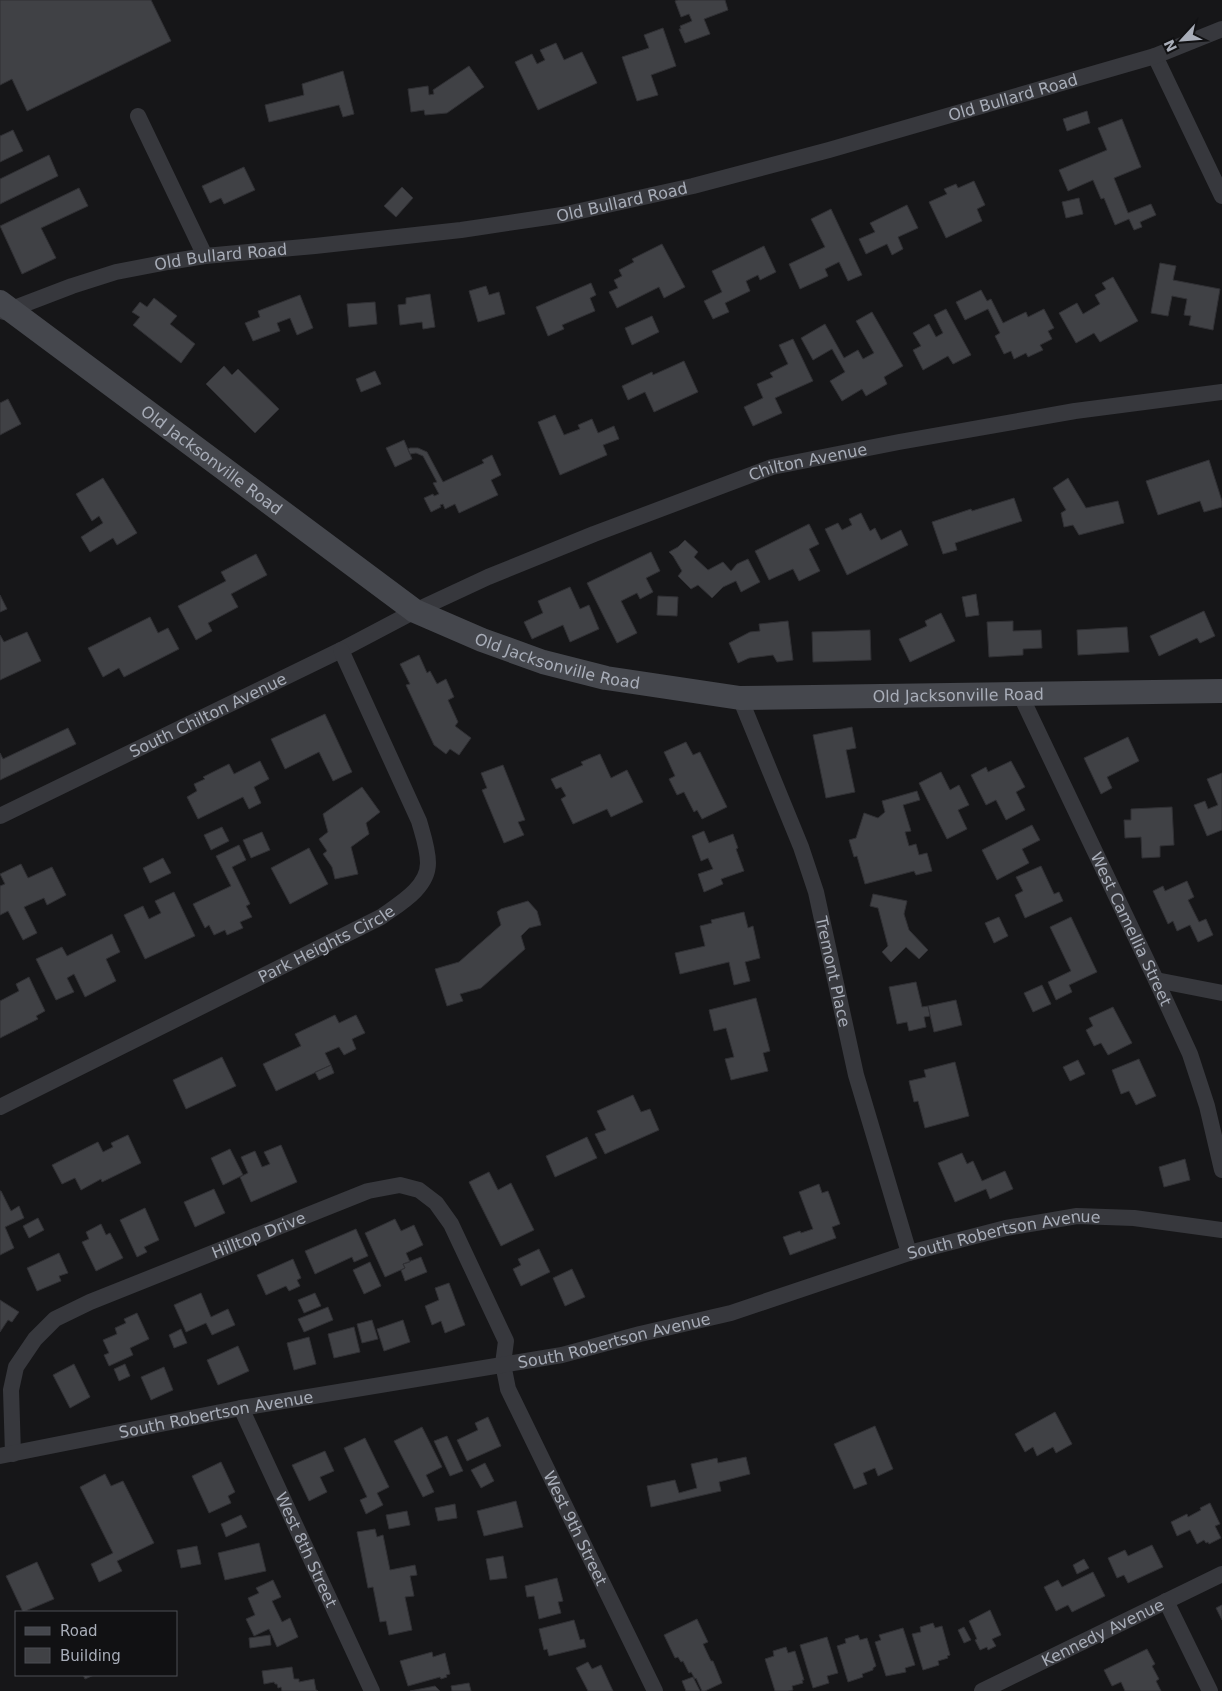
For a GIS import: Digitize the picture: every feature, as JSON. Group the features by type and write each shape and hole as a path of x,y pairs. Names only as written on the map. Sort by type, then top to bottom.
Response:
{"main road":[{"name":"Old Jacksonville Road","path":"2,305 415,611 482,640 543,662 606,678 740,698 1222,691"}],"street":[{"name":"Old Bullard Road","path":"2,305 116,272 205,256 451,231 562,215 693,186 829,150 1156,56 1222,29"},
{"path":"1156,56 1222,196"},
{"path":"138,116 205,256"},
{"name":"Chilton Avenue","path":"415,611 488,577 594,534 772,467 898,442 1075,411 1222,392"},
{"name":"South Chilton Avenue","path":"0,816 342,650 415,611"},
{"name":"Park Heights Circle","path":"0,1107 381,917 408,897 425,880 428,865 427,849 419,821 342,650"},
{"name":"West Camellia Street","path":"1020,694 1156,980 1192,1063 1207,1106 1222,1170"},
{"name":"Tremont Place","path":"740,698 801,847 816,892 856,1075 909,1253"},
{"path":"1156,980 1222,993"},
{"name":"Hilltop Drive","path":"7,1455 11,1390 16,1367 35,1339 55,1319 90,1302 368,1191 400,1185 419,1190 436,1203 451,1224 506,1341 503,1364"},
{"name":"South Robertson Avenue","path":"7,1455 241,1408 562,1355 640,1334 731,1313 909,1253 1006,1228 1077,1216 1134,1218 1222,1230"},
{"name":"West 9th Street","path":"503,1364 508,1389 512,1398 655,1691"},
{"name":"West 8th Street","path":"241,1408 372,1691"},
{"name":"Kennedy Avenue","path":"982,1691 1222,1574"},
{"path":"1166,1601 1210,1691"}],"building":[{"path":"0,0 151,0 171,41 27,111 12,79 0,85"},
{"path":"725,0 728,10 704,19 710,34 685,43 679,29 681,29 680,26 692,21 689,14 681,17 675,1"},
{"path":"663,28 676,66 651,75 658,95 637,101 622,57 649,48 644,35"},
{"path":"556,43 564,60 582,52 597,83 538,110 515,62 532,54 537,64 545,60 540,50"},
{"path":"469,66 484,87 447,113 425,115 424,110 411,112 408,89 428,86 429,95 434,94 433,90"},
{"path":"343,71 354,114 343,117 339,105 269,122 265,105 304,95 302,84"},
{"path":"1087,111 1090,123 1067,131 1063,119"},
{"path":"1122,119 1141,167 1114,178 1128,213 1151,204 1156,215 1140,222 1142,227 1134,230 1129,219 1115,225 1104,198 1101,199 1093,180 1068,191 1059,170 1107,150 1098,128"},
{"path":"13,130 23,151 0,162 0,136"},
{"path":"49,155 58,176 0,204 0,179"},
{"path":"244,167 255,190 224,204 221,198 210,203 202,186"},
{"path":"974,181 985,205 977,209 982,221 946,238 929,202 947,194 944,189 956,184 958,188"},
{"path":"402,187 413,198 396,217 384,206"},
{"path":"79,188 88,206 41,228 56,258 22,274 0,226"},
{"path":"1079,198 1083,214 1066,218 1062,202"},
{"path":"907,205 918,228 898,237 903,249 892,255 887,244 866,254 859,239 875,232 870,223"},
{"path":"831,209 862,275 848,281 839,262 825,269 828,276 800,289 789,264 825,247 811,219"},
{"path":"662,244 685,287 664,298 659,287 617,308 609,292 618,288 614,280 622,276 619,270 634,262 632,259"},
{"path":"764,246 776,272 760,280 758,275 746,281 750,291 725,303 729,312 713,319 704,301 722,292 712,271"},
{"path":"1160,263 1176,266 1173,280 1220,289 1213,330 1189,325 1191,316 1184,315 1187,299 1172,296 1168,316 1151,313"},
{"path":"1113,277 1138,321 1100,342 1094,333 1076,343 1059,313 1077,303 1083,314 1100,304 1095,295 1106,289 1102,283"},
{"path":"591,283 596,295 590,298 595,311 562,325 564,329 548,336 536,307"},
{"path":"486,286 489,295 499,292 505,314 478,322 469,291"},
{"path":"981,290 987,301 991,299 1003,323 1026,312 1028,317 1044,309 1054,328 1048,331 1052,339 1040,345 1043,350 1028,357 1026,353 1014,359 1011,351 1004,354 995,336 1000,333 988,309 965,320 956,302"},
{"path":"430,294 435,327 423,329 422,322 400,325 398,305 406,304 406,298"},
{"path":"300,295 313,328 297,335 290,318 277,323 280,331 253,341 245,323 260,317 258,311"},
{"path":"154,298 177,316 170,324 195,344 181,363 133,325 140,317 132,312 140,302 147,307"},
{"path":"375,302 377,324 349,327 347,304"},
{"path":"946,309 971,355 953,364 948,356 923,370 913,350 921,346 913,333 929,324 936,337 943,333 934,315"},
{"path":"872,312 903,366 884,377 887,384 866,396 862,389 842,401 830,381 845,372 832,349 813,360 801,338 825,324 844,358 858,350 863,359 874,353 856,321"},
{"path":"652,316 659,332 632,345 625,328"},
{"path":"793,339 813,381 775,398 782,413 753,426 744,407 763,398 757,384 773,377 770,373 788,364 779,345"},
{"path":"684,361 698,392 654,412 645,392 628,400 622,386 652,372 653,375"},
{"path":"224,366 232,375 238,369 279,409 255,433 206,384"},
{"path":"375,371 381,384 361,392 356,379"},
{"path":"8,399 21,424 0,435 0,403"},
{"path":"555,415 564,435 580,429 578,425 592,419 598,433 614,426 619,439 603,445 607,455 560,475 538,422"},
{"path":"404,440 412,459 395,467 386,448"},
{"path":"418,448 427,452 443,482 484,463 482,460 492,455 501,475 491,480 498,495 459,513 455,504 445,509 443,504 440,505 441,507 431,512 424,498 433,494 434,496 439,494 433,483 437,482 423,456 416,453 410,454 408,449"},
{"path":"1209,460 1222,501 1222,507 1204,512 1200,501 1158,515 1146,481"},
{"path":"103,478 137,533 117,545 113,538 90,552 81,537 103,523 99,516 92,521 76,494"},
{"path":"1068,478 1086,508 1118,501 1124,523 1079,535 1073,525 1064,527 1061,513 1066,510 1053,488"},
{"path":"1014,498 1022,521 955,543 957,550 943,554 932,522 971,509 972,511"},
{"path":"861,513 870,531 875,528 881,540 901,530 908,545 847,575 825,529 838,523 842,530 852,525 849,519"},
{"path":"809,524 819,544 809,549 820,571 799,581 793,569 769,580 755,551"},
{"path":"685,540 698,552 694,557 708,570 723,562 731,571 737,564 748,559 760,582 741,592 736,581 723,587 712,598 698,585 691,589 678,576 682,571 669,552"},
{"path":"651,552 660,571 646,578 653,592 640,599 637,593 621,601 637,633 617,643 587,583"},
{"path":"256,554 267,575 231,594 238,607 208,623 212,631 196,640 178,606 226,581 221,572"},
{"path":"570,587 580,609 589,605 599,629 570,642 563,625 532,639 524,622 543,613 538,601"},
{"path":"976,594 979,615 966,617 962,597"},
{"path":"0,595 7,609 0,612"},
{"path":"658,596 678,597 677,616 657,615"},
{"path":"1204,611 1215,636 1200,643 1197,638 1159,656 1150,636"},
{"path":"941,613 955,641 910,662 899,639 927,626 925,621"},
{"path":"150,617 158,633 168,628 179,649 124,677 119,668 103,677 88,648"},
{"path":"788,621 793,660 777,662 773,655 749,658 738,663 729,643 750,632 760,631 759,624"},
{"path":"1013,621 1013,631 1041,630 1042,648 1023,649 1023,655 989,657 987,622"},
{"path":"1127,627 1129,652 1078,655 1077,630"},
{"path":"870,630 871,660 813,662 812,632"},
{"path":"27,632 41,661 0,680 0,635 4,642"},
{"path":"419,655 427,673 430,671 437,684 446,679 454,697 448,700 458,722 455,726 471,738 459,755 450,749 446,754 434,745 406,685 410,684 400,664"},
{"path":"325,714 352,772 333,781 319,752 285,769 271,739"},
{"path":"852,727 856,748 846,750 855,792 826,798 813,735"},
{"path":"68,728 76,744 0,780 0,753 3,759"},
{"path":"1128,737 1139,761 1107,777 1112,788 1101,794 1084,758"},
{"path":"686,742 693,755 700,752 727,807 702,819 697,810 694,812 684,792 677,795 669,779 675,776 664,752"},
{"path":"600,754 611,778 627,770 643,802 611,817 607,809 573,824 561,799 566,796 561,787 556,789 551,779 583,765 581,762"},
{"path":"260,761 269,779 254,787 261,803 249,809 243,797 198,819 187,797 197,791 194,784 205,779 203,777 229,764 234,774"},
{"path":"1011,761 1025,787 1016,792 1025,810 1006,820 996,800 986,805 971,775 986,767 988,772"},
{"path":"503,765 525,820 518,822 524,835 504,843 482,790 487,788 481,773"},
{"path":"941,772 950,790 959,785 969,805 958,810 967,829 947,839 919,783"},
{"path":"1222,773 1222,830 1207,836 1194,805 1205,801 1208,809 1218,805 1207,779"},
{"path":"362,787 380,812 366,823 369,834 351,847 358,874 335,879 332,867 323,854 327,851 319,839 328,832 323,814"},
{"path":"917,791 920,800 903,805 911,831 905,832 909,846 916,844 919,855 927,853 932,871 916,875 914,871 865,884 857,856 854,857 849,840 856,838 864,813 878,818 885,812 882,801"},
{"path":"1172,807 1174,845 1160,846 1160,857 1142,858 1141,837 1125,838 1124,820 1131,820 1131,809"},
{"path":"1032,825 1040,840 1022,849 1029,863 997,880 982,850"},
{"path":"222,827 229,841 211,850 204,835"},
{"path":"704,831 709,843 733,834 744,871 721,879 723,884 704,892 698,874 713,869 708,858 701,861 692,836"},
{"path":"262,832 270,850 251,858 243,840"},
{"path":"239,845 246,860 232,867 250,904 246,906 252,917 240,922 243,928 227,935 225,930 214,935 209,925 205,928 193,904 231,886 216,856"},
{"path":"309,848 328,884 290,904 271,868"},
{"path":"163,858 171,873 150,883 143,868"},
{"path":"21,864 28,878 52,867 66,895 47,905 44,898 24,907 37,933 23,940 8,911 0,915 0,886 5,884 0,874"},
{"path":"1041,866 1054,894 1059,892 1063,901 1025,918 1015,895 1023,891 1016,877"},
{"path":"1187,881 1194,897 1188,900 1199,922 1206,919 1213,935 1198,942 1190,925 1177,931 1173,921 1168,924 1153,891 1163,886 1165,891"},
{"path":"174,892 195,936 145,959 124,915 143,906 149,919 161,913 155,901"},
{"path":"873,894 907,901 904,914 909,930 928,950 919,959 906,947 891,962 882,952 888,946 878,908 870,906"},
{"path":"528,901 537,911 541,925 529,928 521,936 525,949 481,988 460,994 463,1001 447,1006 435,969 459,962 501,925 497,912 501,909"},
{"path":"744,912 748,928 753,926 760,958 745,962 750,981 734,985 729,962 680,974 675,953 705,946 700,926 712,923 711,920"},
{"path":"999,917 1008,936 994,943 985,923"},
{"path":"1071,917 1097,972 1069,985 1072,992 1056,1000 1048,982 1071,971 1050,927"},
{"path":"112,934 120,952 106,959 116,981 85,997 74,974 67,978 74,992 56,1000 36,959 62,947 67,956"},
{"path":"29,977 45,1011 36,1016 38,1019 0,1038 0,1001 19,991 16,984"},
{"path":"916,982 922,1007 928,1006 930,1016 924,1017 926,1027 909,1031 907,1022 897,1024 889,987"},
{"path":"1042,985 1051,1004 1033,1012 1024,993"},
{"path":"756,998 770,1051 763,1053 768,1071 731,1080 725,1059 734,1057 726,1028 714,1031 709,1010"},
{"path":"956,1000 962,1025 934,1032 928,1006"},
{"path":"1113,1007 1132,1043 1108,1055 1101,1043 1094,1046 1086,1030 1093,1026 1089,1018"},
{"path":"335,1015 339,1023 356,1015 365,1033 352,1039 356,1049 344,1055 339,1047 325,1053 331,1065 276,1091 263,1064 301,1046 295,1034"},
{"path":"222,1057 236,1086 186,1109 173,1080"},
{"path":"1139,1059 1156,1096 1136,1105 1129,1091 1121,1094 1112,1070"},
{"path":"1078,1060 1085,1074 1070,1081 1063,1067"},
{"path":"955,1062 969,1116 925,1128 918,1101 914,1102 909,1081 926,1077 924,1070"},
{"path":"331,1065 334,1073 319,1080 315,1072"},
{"path":"633,1095 641,1112 650,1109 659,1130 605,1154 595,1134 606,1130 597,1111"},
{"path":"128,1135 141,1163 102,1182 101,1179 81,1190 75,1178 62,1184 52,1165 98,1142 103,1152 113,1147 111,1143"},
{"path":"587,1137 597,1158 555,1177 546,1156"},
{"path":"281,1145 297,1182 251,1202 240,1177 248,1173 241,1157 255,1151 262,1167 270,1164 264,1152"},
{"path":"230,1149 243,1175 223,1185 211,1158"},
{"path":"962,1153 967,1164 973,1161 982,1181 1005,1171 1013,1189 990,1199 986,1189 955,1202 938,1163"},
{"path":"1185,1159 1190,1180 1164,1187 1159,1167"},
{"path":"489,1172 498,1190 511,1183 534,1230 501,1246 469,1182"},
{"path":"819,1184 822,1193 828,1191 840,1224 832,1227 836,1238 790,1255 783,1237 813,1229 799,1192"},
{"path":"214,1189 225,1213 195,1227 184,1202"},
{"path":"0,1191 11,1211 19,1206 24,1218 5,1227 14,1248 0,1255"},
{"path":"145,1208 159,1240 144,1247 147,1252 137,1257 120,1220"},
{"path":"38,1218 44,1230 29,1238 23,1226"},
{"path":"395,1219 401,1231 414,1225 423,1245 406,1253 410,1262 403,1264 405,1268 385,1277 365,1233"},
{"path":"101,1224 106,1235 110,1233 123,1258 96,1271 82,1242 89,1239 86,1232"},
{"path":"356,1229 368,1256 354,1262 352,1257 315,1274 305,1251"},
{"path":"539,1249 550,1272 521,1286 513,1269 521,1265 518,1259"},
{"path":"59,1253 68,1273 59,1276 61,1281 37,1291 27,1268"},
{"path":"421,1257 427,1272 405,1281 401,1270 405,1268 403,1264"},
{"path":"293,1259 301,1278 297,1280 300,1286 289,1291 286,1286 266,1295 257,1275"},
{"path":"370,1262 381,1286 364,1294 353,1270"},
{"path":"572,1269 585,1297 565,1306 553,1278"},
{"path":"449,1283 465,1325 445,1333 441,1321 432,1325 425,1306 439,1300 435,1288"},
{"path":"201,1293 211,1317 228,1309 235,1325 212,1335 206,1323 186,1332 174,1305"},
{"path":"315,1293 321,1306 304,1313 298,1300"},
{"path":"0,1300 19,1312 12,1322 8,1320 0,1332"},
{"path":"328,1307 333,1320 304,1332 298,1319"},
{"path":"137,1313 149,1339 130,1348 133,1355 109,1366 104,1355 109,1353 103,1340 117,1334 115,1328 126,1323 124,1319"},
{"path":"372,1320 378,1339 362,1343 357,1324"},
{"path":"403,1320 410,1342 384,1351 377,1329"},
{"path":"354,1327 360,1352 334,1358 328,1334"},
{"path":"181,1329 187,1343 174,1348 169,1335"},
{"path":"309,1337 316,1364 294,1370 287,1343"},
{"path":"238,1346 249,1371 218,1385 207,1360"},
{"path":"74,1364 90,1397 70,1408 53,1375"},
{"path":"125,1364 130,1376 119,1381 114,1369"},
{"path":"164,1367 173,1390 151,1400 141,1377"},
{"path":"1055,1412 1072,1444 1056,1453 1053,1447 1037,1456 1033,1447 1025,1452 1015,1434"},
{"path":"488,1417 501,1446 467,1461 457,1440 478,1430 475,1423"},
{"path":"875,1426 893,1469 878,1476 875,1468 863,1473 867,1484 854,1489 834,1444"},
{"path":"422,1427 442,1467 426,1475 434,1492 423,1497 394,1441"},
{"path":"447,1436 463,1471 450,1476 434,1441"},
{"path":"365,1438 389,1487 377,1493 383,1505 366,1514 360,1500 367,1497 344,1448"},
{"path":"325,1451 334,1471 320,1477 327,1492 309,1501 292,1465"},
{"path":"746,1457 750,1474 719,1482 721,1491 651,1507 647,1486 675,1480 679,1493 697,1488 691,1464 717,1458 718,1463"},
{"path":"221,1462 235,1492 228,1496 231,1503 209,1513 192,1476"},
{"path":"485,1463 494,1481 481,1488 471,1470"},
{"path":"105,1474 111,1486 123,1481 154,1543 117,1561 122,1571 99,1582 91,1564 113,1553 80,1487"},
{"path":"516,1501 523,1527 484,1536 477,1511"},
{"path":"1210,1503 1220,1524 1215,1526 1221,1538 1209,1544 1204,1540 1197,1544 1190,1530 1177,1536 1171,1522 1187,1514 1188,1517"},
{"path":"455,1504 457,1518 438,1521 435,1508"},
{"path":"407,1511 410,1525 389,1529 386,1515"},
{"path":"241,1515 247,1527 226,1537 221,1524"},
{"path":"375,1529 377,1537 383,1535 390,1570 415,1565 417,1575 410,1576 414,1596 405,1597 412,1630 389,1635 386,1621 380,1622 373,1587 368,1588 357,1532"},
{"path":"259,1543 266,1571 225,1580 218,1553"},
{"path":"1152,1545 1163,1567 1128,1583 1124,1575 1117,1578 1108,1558 1125,1550 1128,1556"},
{"path":"197,1546 201,1564 181,1568 177,1550"},
{"path":"503,1556 507,1578 490,1580 486,1559"},
{"path":"1084,1559 1089,1568 1077,1574 1073,1565"},
{"path":"37,1562 54,1599 23,1611 6,1576"},
{"path":"1093,1572 1105,1596 1072,1612 1068,1605 1056,1611 1044,1587 1058,1580 1062,1587"},
{"path":"557,1578 563,1601 558,1602 561,1613 539,1619 534,1596 527,1597 525,1586"},
{"path":"273,1580 281,1597 272,1601 282,1622 290,1618 298,1637 277,1647 269,1629 254,1636 246,1619 255,1615 248,1598 259,1593 256,1588"},
{"path":"1222,1605 1222,1620 1216,1608"},
{"path":"990,1610 1001,1635 992,1639 996,1646 988,1650 987,1647 980,1650 969,1621"},
{"path":"697,1619 708,1642 703,1644 711,1661 713,1661 722,1683 705,1691 702,1691 696,1678 691,1672 689,1673 683,1661 681,1662 678,1657 675,1658 664,1635"},
{"path":"574,1620 580,1640 584,1639 586,1647 549,1656 547,1649 544,1650 539,1629"},
{"path":"933,1623 935,1628 942,1626 950,1655 947,1656 948,1658 938,1661 939,1665 923,1670 912,1634 921,1632 920,1627"},
{"path":"964,1627 971,1640 964,1643 958,1630"},
{"path":"903,1628 915,1665 905,1668 906,1672 886,1676 875,1642 881,1640 879,1635"},
{"path":"270,1635 271,1645 250,1648 249,1638"},
{"path":"858,1635 860,1640 867,1638 876,1666 873,1670 862,1674 863,1677 848,1682 837,1646 846,1643 845,1639"},
{"path":"827,1637 838,1673 827,1676 829,1683 813,1688 800,1645"},
{"path":"786,1647 788,1653 795,1651 804,1680 802,1680 803,1683 792,1686 793,1690 775,1691 765,1659 774,1656 773,1651"},
{"path":"1147,1649 1155,1664 1152,1666 1159,1679 1156,1681 1161,1691 1125,1691 1121,1682 1112,1686 1104,1670"},
{"path":"432,1652 433,1657 445,1653 450,1674 441,1679 440,1677 408,1686 400,1661"},
{"path":"588,1662 592,1669 601,1665 613,1691 588,1691 576,1668"},
{"path":"292,1667 294,1679 299,1679 299,1682 314,1679 316,1690 318,1691 282,1691 281,1687 278,1688 274,1682 264,1684 262,1671"},
{"path":"693,1677 700,1691 686,1691 682,1681"},
{"path":"469,1683 471,1691 452,1691 451,1686"},
{"path":"435,1686 440,1691 410,1691"}]}
